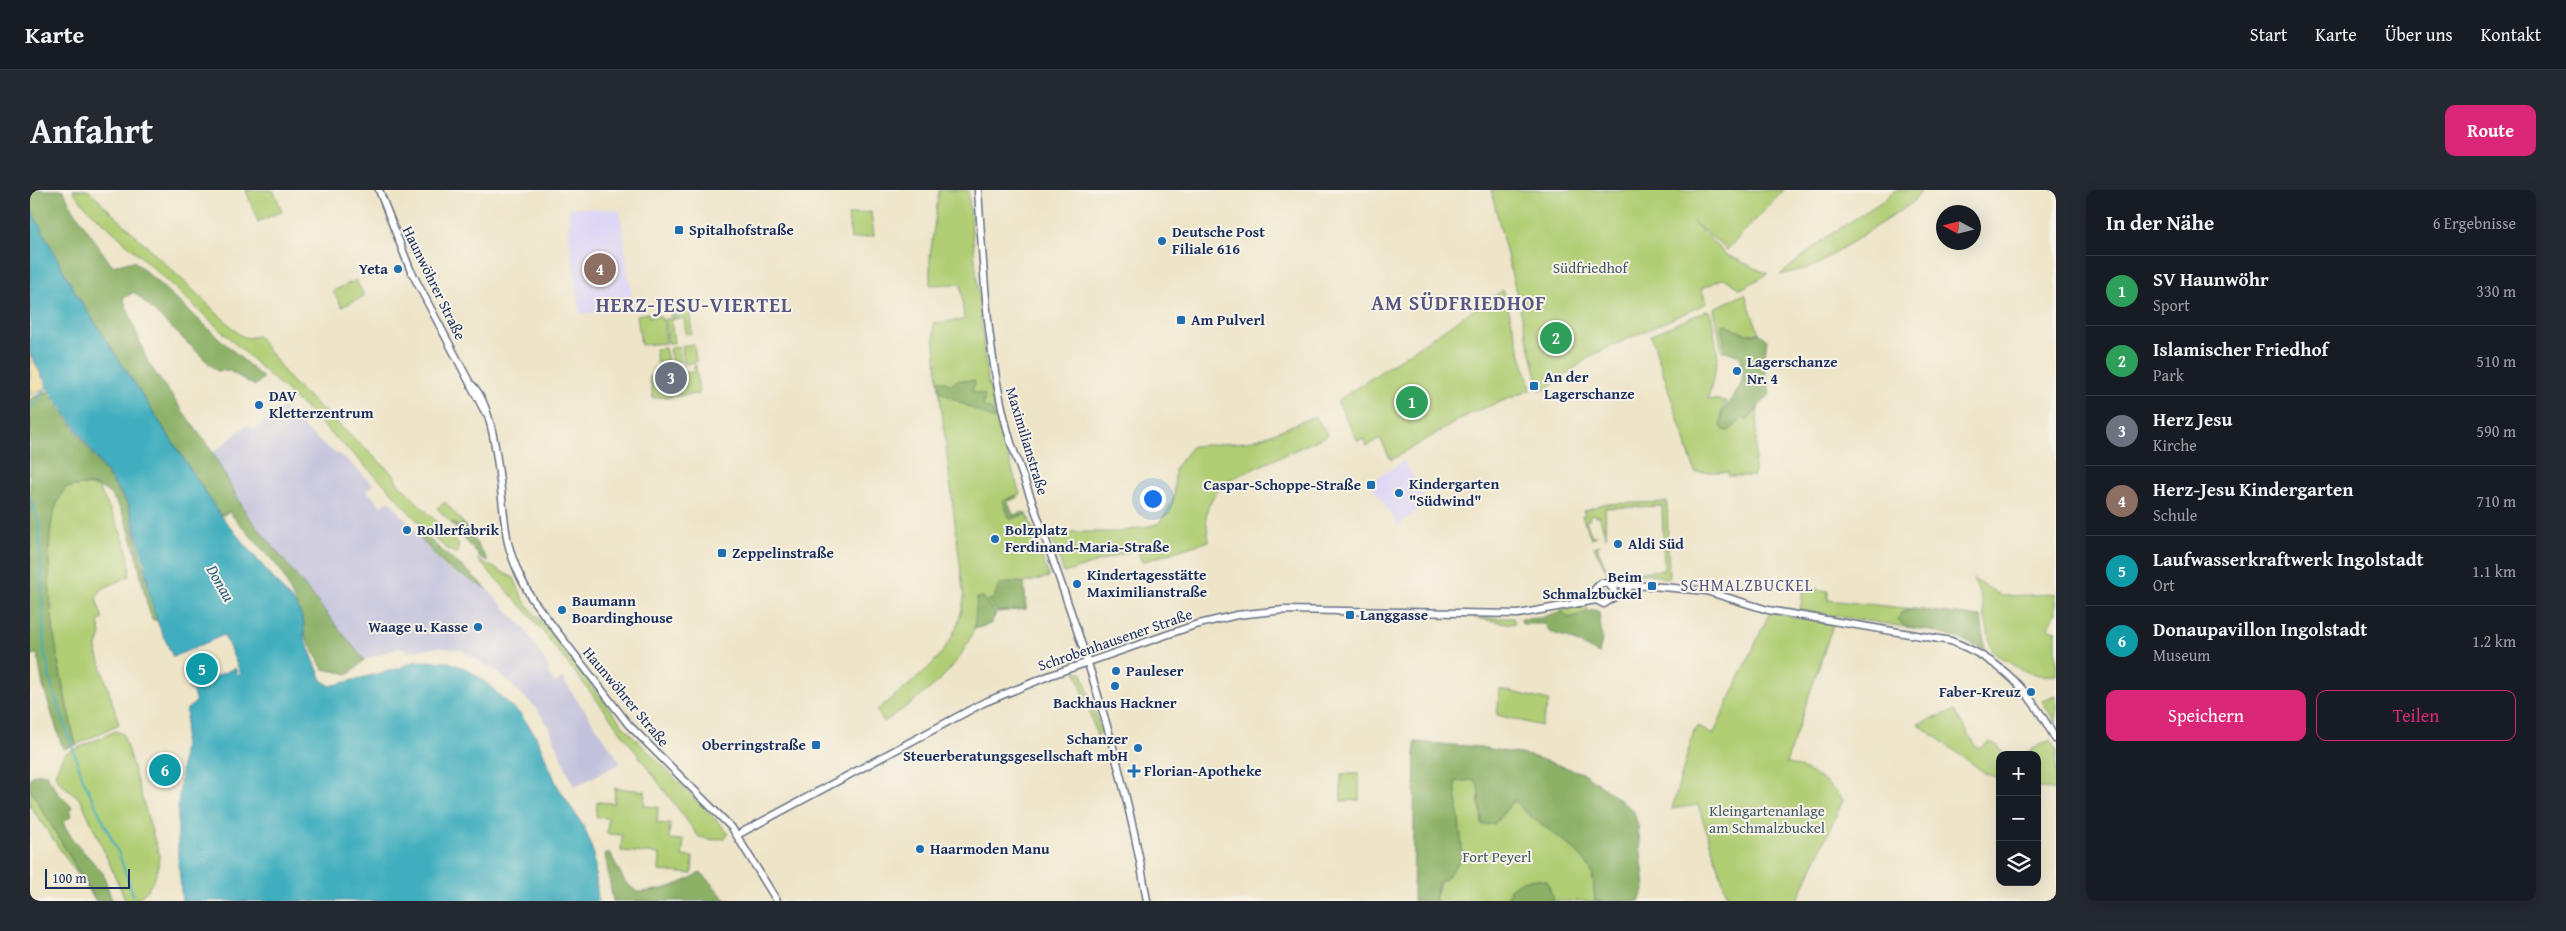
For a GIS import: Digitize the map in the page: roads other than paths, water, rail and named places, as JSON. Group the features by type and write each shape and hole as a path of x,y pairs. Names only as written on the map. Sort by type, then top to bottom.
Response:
{"street":[{"name":"Haunwöhrer Straße","path":"379,190 410,269 472,384 482,398 487,414 510,553 520,578 532,599 628,724 706,800 737,835 777,901"},
{"name":"Maximilianstraße","path":"978,190 983,274 992,363 999,398 1011,443 1086,662 1126,795 1146,901"},
{"path":"1631,586 1604,604 1596,600 1594,591 1601,583 1706,591 1768,610 1950,641 1975,651 2005,670 2028,695 2056,740"},
{"path":"1611,585 1614,590 1614,597"},
{"name":"Schrobenhausener Straße","path":"1567,606 1594,591"},
{"name":"Schrobenhausener Straße","path":"737,835 975,707 1086,662 1195,625 1262,612 1299,610 1518,614 1596,600"}],"water":[{"name":"Donau","path":"30,208 76,294 221,516 298,608 304,623 304,637 322,680 330,686 400,668 415,661 449,662 467,669 484,681 521,715 536,736 557,785 585,829 594,855 598,901 182,901 178,856 178,807 187,709 196,702 192,690 188,688 235,668 238,675 241,674 224,635 173,657 159,626 151,601 145,564 129,505 48,388 30,353"}],"waterway":[{"path":"30,410 48,385"},
{"path":"30,497 39,523 44,650 52,687 83,779 119,854 133,895"}],"place":[{"name":"Spitalhofstraße","path":"679,230"},
{"name":"Deutsche Post Filiale 616","path":"1162,241"},
{"name":"Yeta","path":"398,269"},
{"name":"Herz-Jesu Kindergarten","path":"600,269"},
{"name":"Am Pulverl","path":"1181,320"},
{"name":"Islamischer Friedhof","path":"1556,338"},
{"name":"Lagerschanze Nr. 4","path":"1737,371"},
{"name":"Herz Jesu","path":"671,378"},
{"name":"An der Lagerschanze","path":"1534,386"},
{"name":"SV Haunwöhr","path":"1412,402"},
{"name":"DAV Kletterzentrum","path":"259,405"},
{"name":"Caspar-Schoppe-Straße","path":"1371,485"},
{"name":"Kindergarten \"Südwind\"","path":"1399,493"},
{"name":"Rollerfabrik","path":"407,530"},
{"name":"Bolzplatz Ferdinand-Maria-Straße","path":"995,539"},
{"name":"Aldi Süd","path":"1618,544"},
{"name":"Zeppelinstraße","path":"722,553"},
{"name":"Kindertagesstätte Maximilianstraße","path":"1077,584"},
{"name":"Beim Schmalzbuckel","path":"1652,586"},
{"name":"Baumann Boardinghouse","path":"562,610"},
{"name":"Langgasse","path":"1350,615"},
{"name":"Waage u. Kasse","path":"478,627"},
{"name":"Laufwasserkraftwerk Ingolstadt","path":"202,669"},
{"name":"Pauleser","path":"1116,671"},
{"name":"Backhaus Hackner","path":"1115,686"},
{"name":"Faber-Kreuz","path":"2031,692"},
{"name":"Oberringstraße","path":"816,745"},
{"name":"Schanzer Steuerberatungsgesellschaft mbH","path":"1138,748"},
{"name":"Donaupavillon Ingolstadt","path":"165,770"},
{"name":"Florian-Apotheke","path":"1134,771"},
{"name":"Haarmoden Manu","path":"920,849"}],"district":[{"name":"AM SÜDFRIEDHOF","path":"1459,303"},
{"name":"HERZ-JESU-VIERTEL","path":"694,305"},
{"name":"SCHMALZBUCKEL","path":"1747,585"}],"park label":[{"name":"Südfriedhof","path":"1590,268"},
{"name":"Kleingartenanlage am Schmalzbuckel","path":"1767,820"},
{"name":"Fort Peyerl","path":"1497,857"}]}
